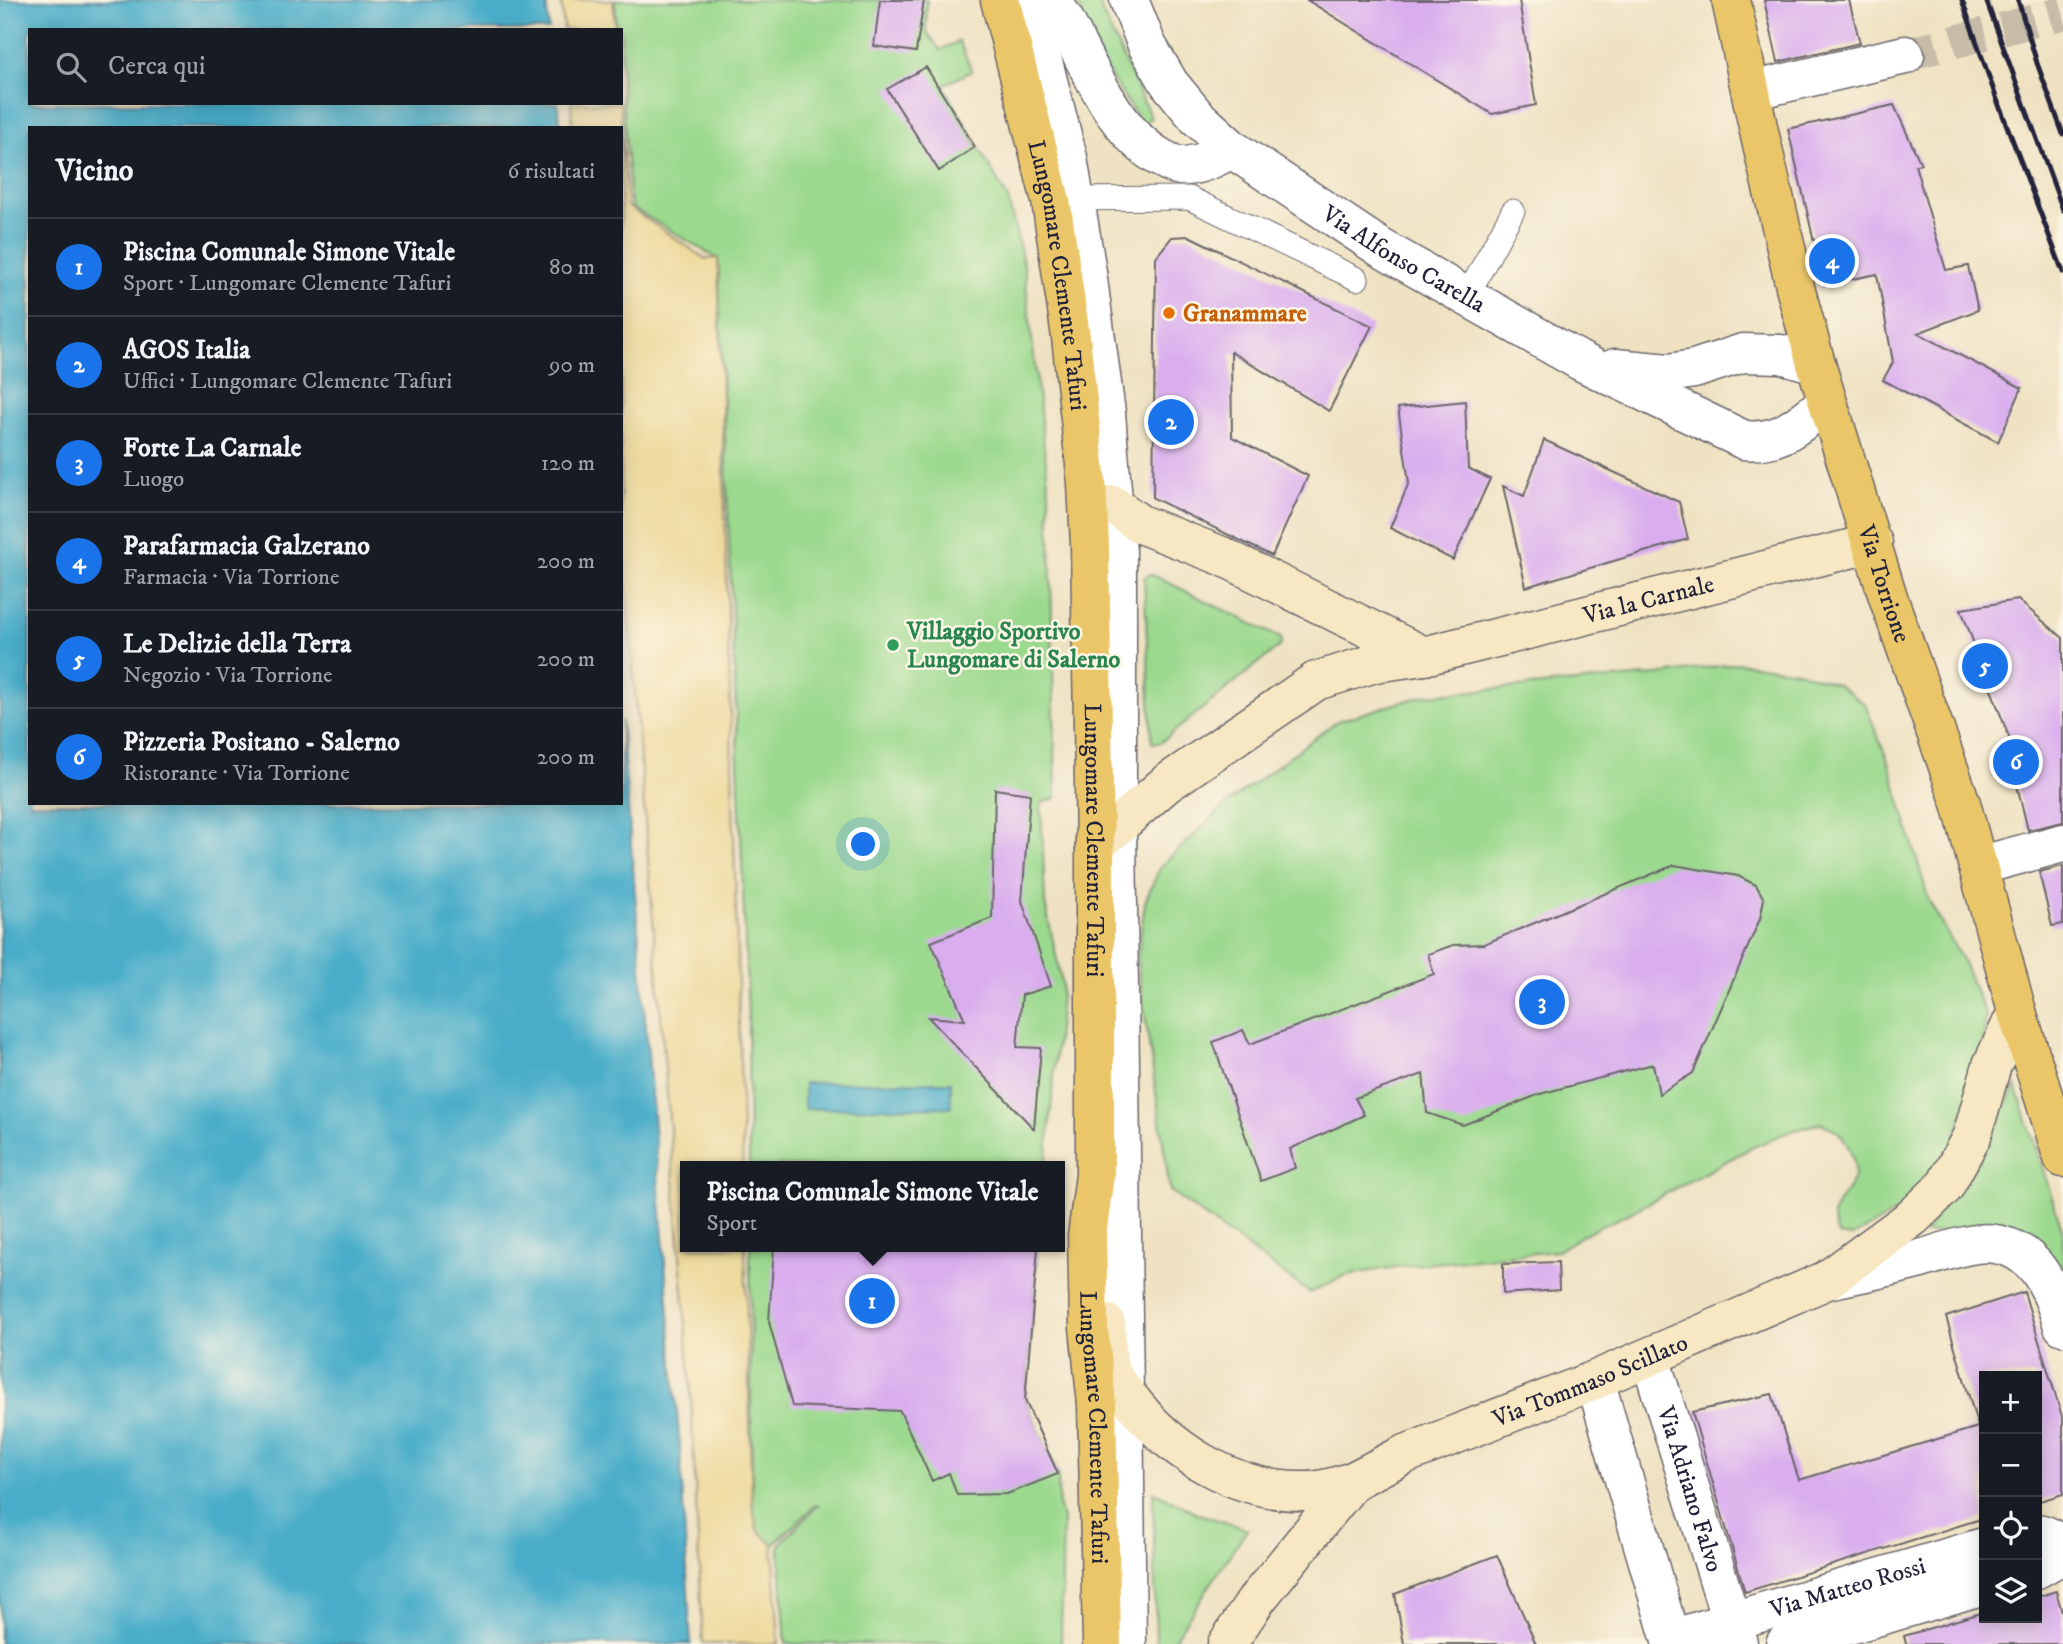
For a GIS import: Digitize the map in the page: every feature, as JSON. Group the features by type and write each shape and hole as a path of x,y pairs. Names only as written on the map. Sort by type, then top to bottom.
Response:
{"main road":[{"name":"Lungomare Clemente Tafuri","path":"1000,0 1063,199 1071,337 1087,483 1106,836 1095,1175 1087,1236 1089,1328 1097,1405 1102,1644"},
{"name":"Via Torrione","path":"1731,0 1790,265 1816,364 1889,600 1961,803 2017,1013 2062,1149"},
{"path":"1113,505 1140,524 1222,556 1424,656"},
{"name":"Via la Carnale","path":"1106,836 1166,784 1316,681 1376,663 1424,656 1873,544"},
{"name":"Via Tommaso Scillato","path":"1095,1175 1105,1239 1109,1366 1124,1391 1163,1437 1206,1465 1249,1483 1305,1492 1325,1489 1353,1481 1403,1455 1595,1381 1827,1280 1913,1217 1945,1186 1972,1136 1992,1065 2017,1013"},
{"name":"Via Tommaso Scillato","path":"1227,1644 1257,1599 1353,1481"}],"street":[{"name":"Lungomare Clemente Tafuri","path":"1027,0 1055,101 1063,199 1104,400 1117,552 1106,836 1124,1391 1127,1644"},
{"path":"1050,0 1064,18 1125,129 1138,143 1172,164 1184,167 1205,163 1232,149"},
{"name":"Via Alfonso Carella","path":"1129,0 1147,45 1169,83 1196,117 1232,149 1381,248 1582,362 1744,440 1762,442 1784,434 1827,402"},
{"path":"1751,91 1905,55"},
{"name":"Via Alfonso Carella","path":"1582,362 1632,371 1669,373 1694,369 1743,353 1781,354 1816,364"},
{"path":"1978,866 2063,843"},
{"name":"Via Tommaso Scillato","path":"1827,1280 1961,1248 1994,1243 2019,1251 2038,1268 2047,1281 2063,1326"},
{"name":"Via Adriano Falvo","path":"1650,1357 1735,1632"},
{"path":"1595,1381 1671,1642"},
{"path":"2042,1534 2053,1540 2056,1546 2053,1560 2042,1566"},
{"name":"Via Matteo Rossi","path":"1671,1642 1735,1632 1979,1549"},
{"name":"Via Matteo Rossi","path":"1785,1644 1979,1586"}],"lane":[{"path":"1063,199 1189,198 1357,279"},
{"path":"1467,296 1513,211"}],"green space":[{"name":"Villaggio Sportivo Lungomare di Salerno","path":"615,0 927,0 926,30 940,50 959,41 972,71 943,85 1008,199 1024,266 1049,492 1056,798 1041,803 1045,903 1062,984 1046,1161 749,1161 748,1015 718,259 631,207 623,105 623,28 617,28"},
{"path":"1076,0 1099,0 1151,118 1142,124 1104,67"},
{"path":"1151,574 1281,638 1281,645 1160,743 1152,743 1144,578"},
{"path":"1739,663 1798,671 1837,684 1865,704 1890,766 1929,901 1961,958 1986,1016 1980,1061 1952,1146 1904,1208 1852,1237 1839,1235 1833,1218 1834,1212 1853,1180 1854,1162 1839,1133 1820,1123 1785,1133 1749,1149 1624,1216 1590,1231 1557,1251 1403,1266 1346,1275 1310,1293 1170,1191 1137,960 1145,902 1160,867 1229,802 1337,721 1426,695 1657,675"},
{"path":"2016,1086 2063,1232 2063,1278 1960,1231 1924,1233 1978,1162"},
{"path":"750,1252 1038,1252 1025,1400 1058,1474 1059,1507 1063,1519 1061,1644 786,1644 779,1545 818,1505 773,1545 757,1529 752,1503"},
{"path":"1153,1491 1199,1514 1247,1529 1171,1644 1156,1644"}],"sand":[{"path":"561,0 613,0 615,28 564,28"},
{"path":"571,105 620,105 622,126 573,126"},
{"path":"623,147 627,206 706,259 718,258 743,1161 680,1161 680,1252 745,1252 752,1503 757,1529 773,1545 779,1644 703,1644 690,1378 623,547"}],"water":[{"path":"0,0 546,0 549,28 28,28 28,105 558,105 561,126 28,126 28,805 623,805 623,745 680,1448 691,1644 0,1644"},
{"path":"951,1082 951,1107 804,1109 804,1083"}],"building":[{"path":"880,0 924,0 916,52 874,46"},
{"path":"1307,0 1519,0 1536,105 1492,114"},
{"path":"1764,0 1849,0 1860,43 1778,62"},
{"path":"926,67 975,147 939,171 887,89"},
{"path":"1894,105 1921,164 1915,165 1946,270 1968,266 1978,310 1918,333 2022,388 1998,442 1883,380 1893,362 1877,274 1824,285 1788,129"},
{"path":"1189,236 1372,326 1329,411 1231,352 1232,437 1308,476 1272,556 1153,498 1156,257 1172,237"},
{"path":"1465,401 1468,468 1490,479 1453,560 1390,528 1409,483 1398,408"},
{"path":"1544,440 1679,502 1688,539 1526,587 1503,486 1524,496"},
{"path":"2018,600 2063,638 2063,822 2028,830 2006,741 2010,740 1961,609"},
{"path":"995,789 1030,794 1022,901 1051,986 1022,995 1017,1047 1041,1048 1034,1129 928,1017 965,1020 931,942 992,918"},
{"path":"1674,865 1738,876 1756,885 1764,899 1760,919 1693,1073 1659,1094 1653,1064 1540,1094 1463,1125 1427,1113 1423,1074 1355,1098 1364,1115 1290,1149 1295,1168 1261,1181 1213,1042 1243,1030 1250,1044 1434,974 1428,954 1453,945 1484,944"},
{"path":"2063,866 2063,924 2052,926 2039,872"},
{"path":"774,1252 1038,1252 1025,1400 1058,1474 1007,1494 957,1495 949,1473 932,1481 900,1411 792,1406 769,1322"},
{"path":"1558,1262 1559,1290 1503,1294 1503,1264"},
{"path":"2024,1292 2063,1420 2063,1494 2042,1500 2042,1371 1979,1371 1979,1520 1745,1592 1692,1412 1772,1394 1799,1480 1978,1427 1946,1317"},
{"path":"1497,1555 1536,1644 1404,1644 1395,1594"},
{"path":"2056,1591 2063,1616 2063,1644 1906,1644 1904,1636 1979,1614 1979,1623 2042,1623 2042,1595"}],"tunnel":[{"path":"1905,55 2063,13"}],"railway":[{"path":"1962,0 2063,272"},
{"path":"1986,0 2063,210"},
{"path":"2018,0 2063,134"}],"place":[{"name":"Parafarmacia Galzerano","path":"1832,261"},
{"name":"Granammare","path":"1169,313"},
{"name":"AGOS Italia","path":"1171,422"},
{"name":"Villaggio Sportivo Lungomare di Salerno","path":"893,645"},
{"name":"Le Delizie della Terra","path":"1985,666"},
{"name":"Pizzeria Positano - Salerno","path":"2016,762"},
{"name":"Forte La Carnale","path":"1542,1002"},
{"name":"Piscina Comunale Simone Vitale","path":"872,1301"}]}
